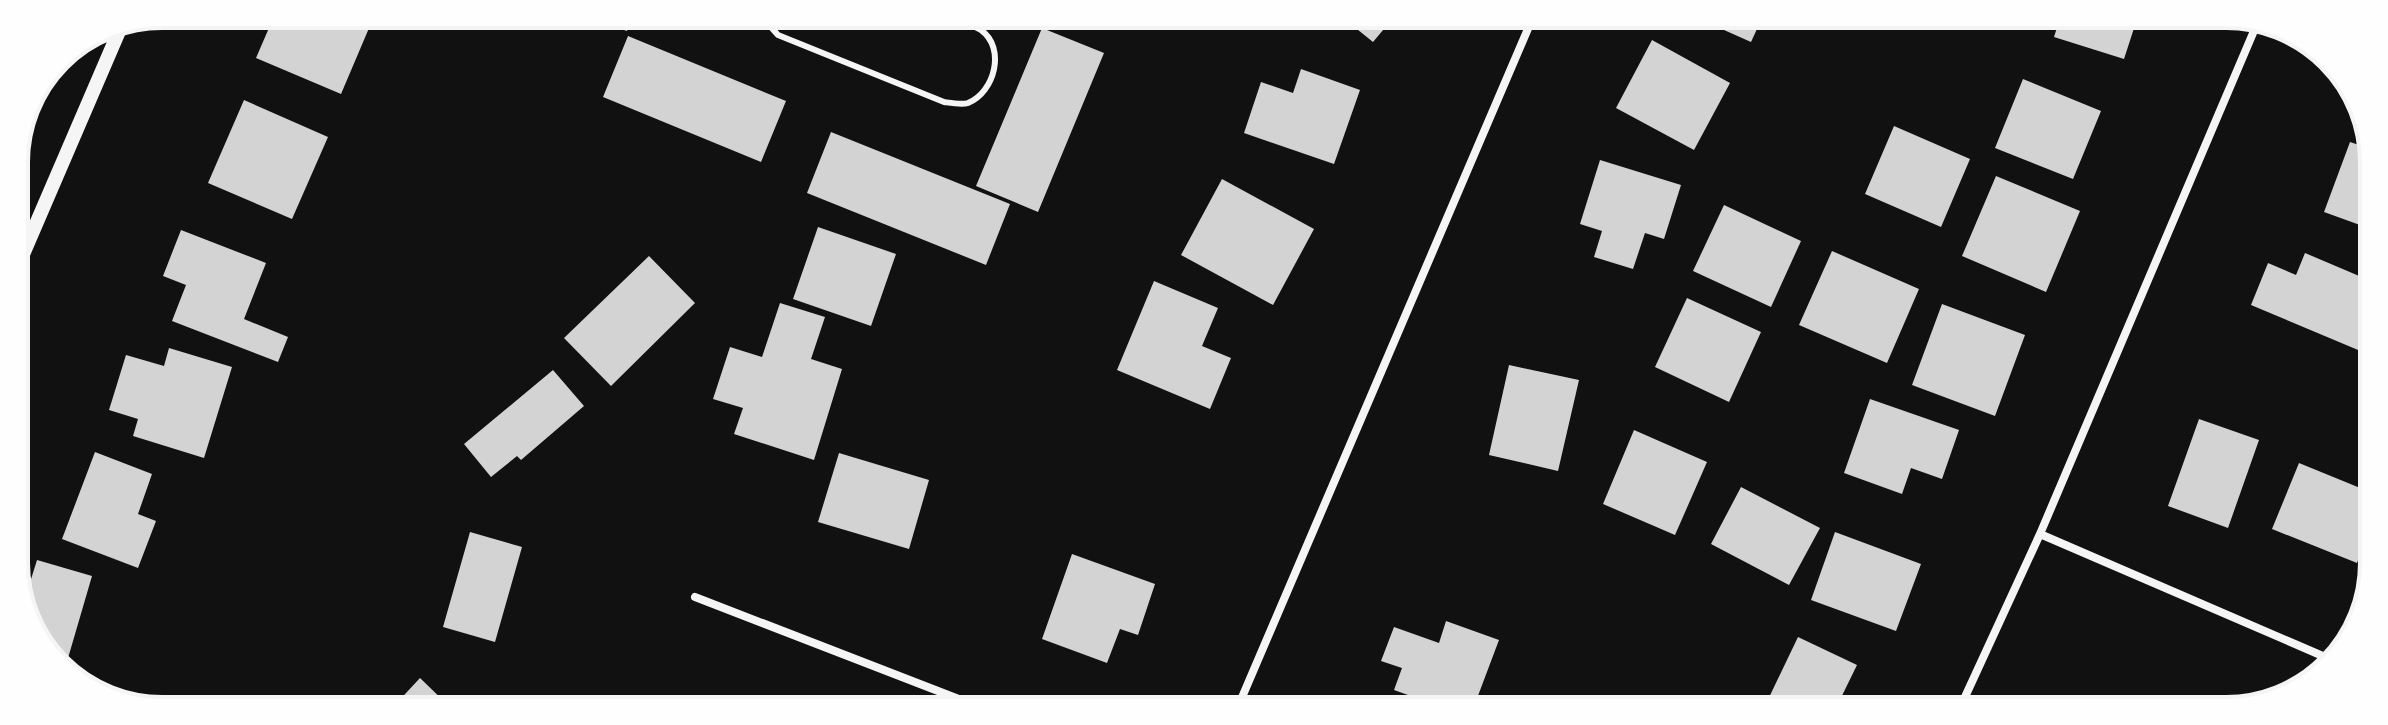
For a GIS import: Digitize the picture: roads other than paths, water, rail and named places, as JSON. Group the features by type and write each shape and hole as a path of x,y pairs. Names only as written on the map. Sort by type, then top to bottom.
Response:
{"street":[{"path":"1242,697 1528,28"},
{"path":"1965,697 2040,534 2254,31"},
{"path":"28,243 117,36"},
{"path":"2040,534 2322,656"},
{"path":"695,597 954,697"}],"lane":[{"path":"772,28 778,35 944,102 967,104 984,91 994,72 994,48 982,31 975,28"}]}
